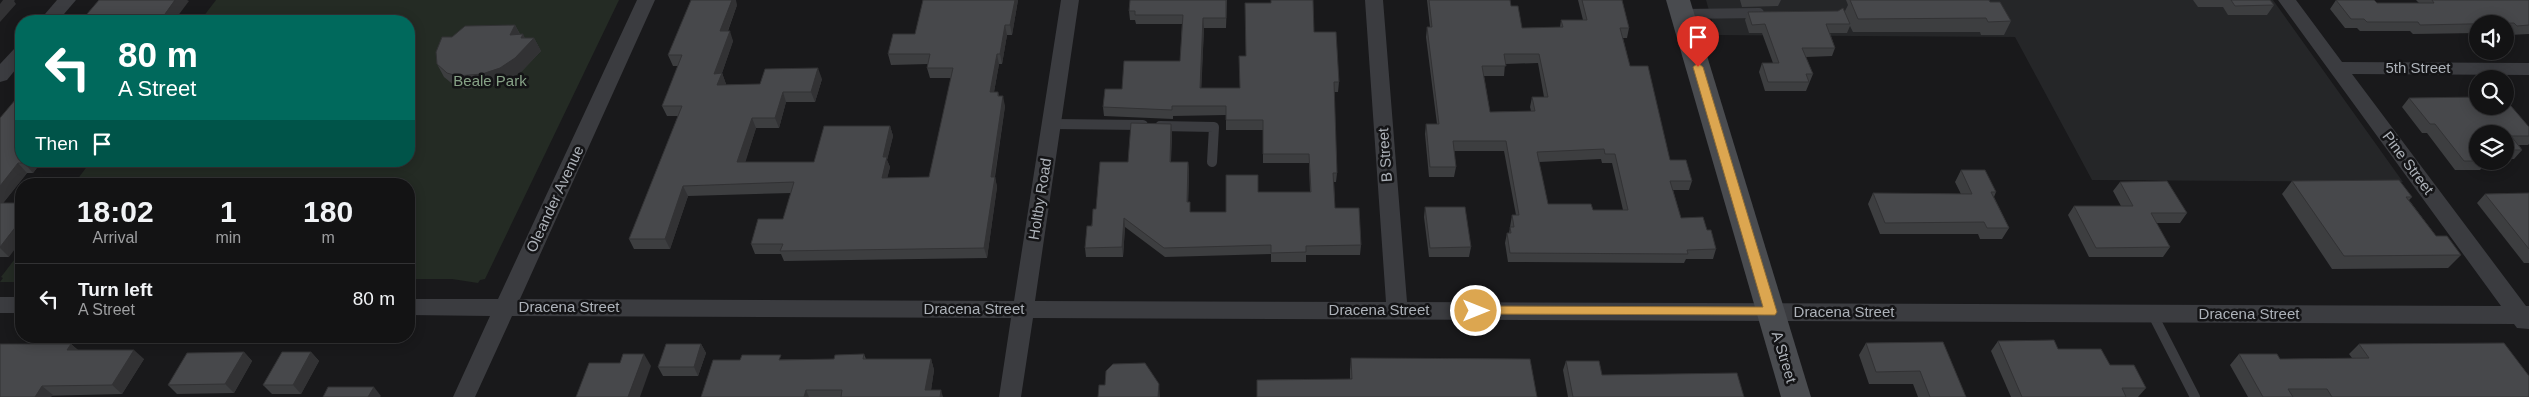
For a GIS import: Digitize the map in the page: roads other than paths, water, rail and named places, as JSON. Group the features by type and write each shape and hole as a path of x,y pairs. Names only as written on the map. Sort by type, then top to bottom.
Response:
{"street":[{"path":"53,15 67,0"},
{"name":"Oleander Avenue","path":"464,397 646,0"},
{"name":"Holtby Road","path":"1010,397 1070,0"},
{"name":"B Street","path":"1374,0 1397,310"},
{"name":"Pine Street","path":"2287,0 2526,319"},
{"name":"A Street","path":"1680,7 1796,397"},
{"path":"0,76 15,59"},
{"name":"5th Street","path":"2337,68 2529,68"},
{"path":"0,305 15,305"},
{"name":"Dracena Street","path":"415,307 2152,313 2526,319"}],"lane":[{"path":"1680,7 1768,13"},
{"path":"1051,124 1214,127 1212,162"},
{"path":"2152,313 2195,397"}],"park label":[{"name":"Beale Park","path":"490,81"}]}
